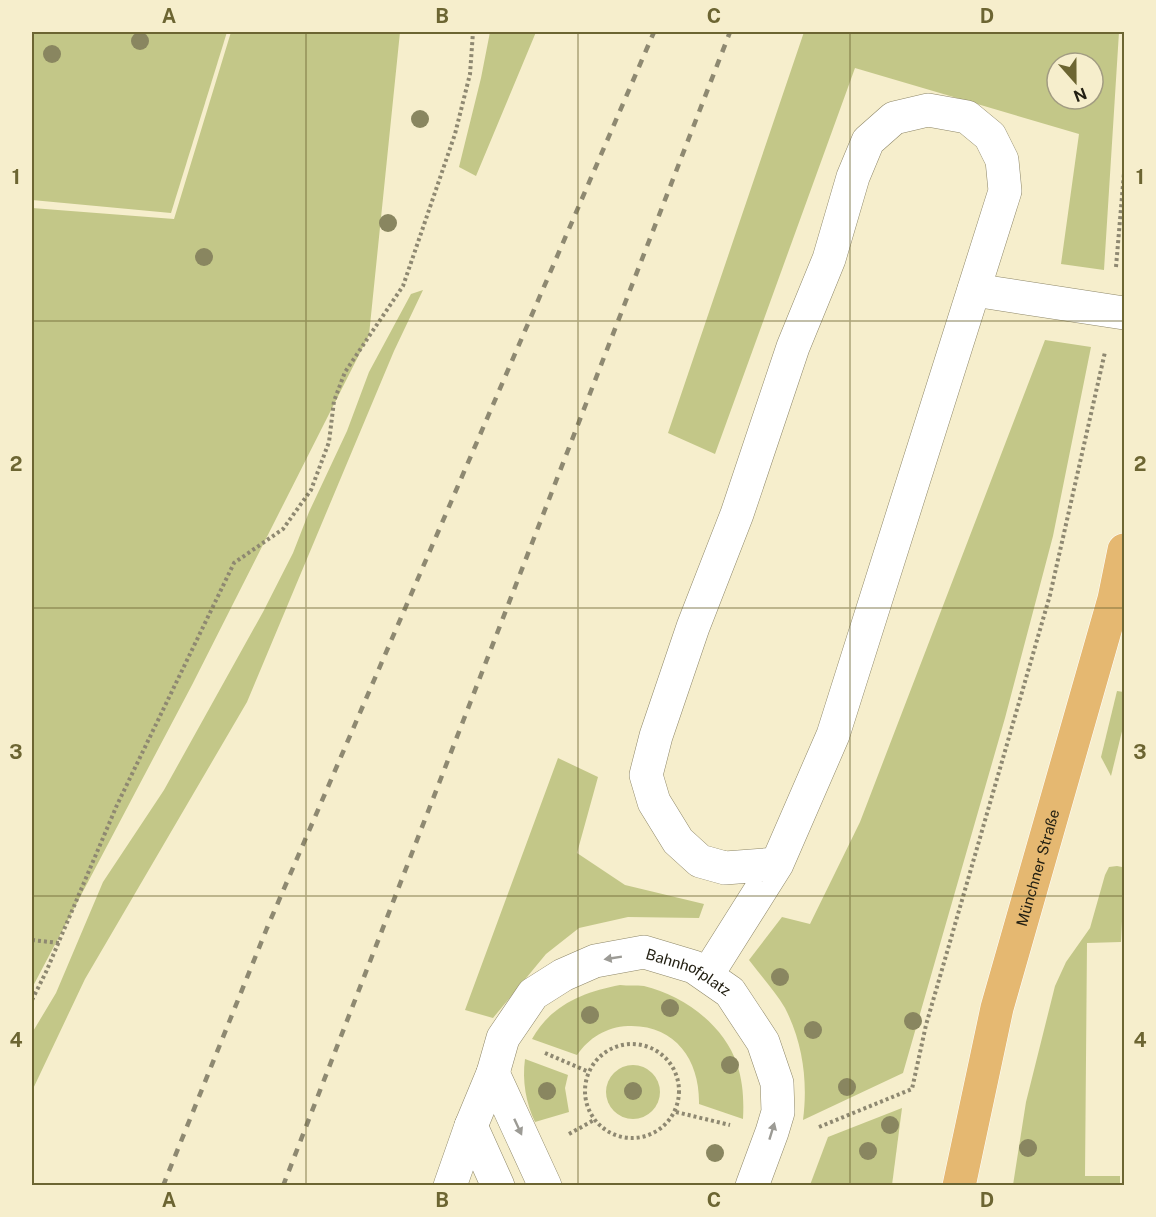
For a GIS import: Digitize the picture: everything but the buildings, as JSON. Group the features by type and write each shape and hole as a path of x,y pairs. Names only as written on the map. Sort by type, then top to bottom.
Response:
{"main road":[{"name":"Münchner Straße","path":"959,1185 997,1008 1114,599 1125,550"}],"lane":[{"path":"707,975 777,864 833,735 1005,191 1002,160 990,136 967,117 928,110 894,118 868,141 853,177 829,259 793,347 737,514 693,627 656,736 646,775 654,802 678,841 700,861 725,868 777,864"},
{"path":"974,290 1118,313"},
{"name":"Bahnhofplatz","path":"450,1185 493,1073 503,1038 533,994 563,975 595,961 644,952 694,967 730,992 763,1042 777,1083 778,1112 752,1185"},
{"path":"493,1073 545,1185"},
{"path":"471,1126 498,1185"}],"path":[{"path":"32,1000 59,943 117,805 234,563 283,529 311,490 329,442 334,401 345,372 403,286 455,134 470,74 473,32"},
{"path":"819,1128 912,1089 930,1014 1050,595 1103,362 1118,313 1118,255 1125,172"},
{"path":"32,940 59,943"},
{"path":"622,1044 637,1044 652,1048 665,1056 674,1068 679,1082 680,1097 676,1112 667,1124 642,1138 613,1135 594,1120 585,1101 585,1086 589,1072 597,1059 608,1050 622,1044"},
{"path":"539,1050 589,1072"},
{"path":"676,1112 740,1128"}],"green space":[{"path":"32,32 227,32 171,213 32,200"},
{"path":"231,32 400,32 369,335 192,685 32,988 32,208 174,219"},
{"path":"490,32 536,32 476,176 459,167"},
{"path":"804,32 1119,32 1104,270 1061,264 1079,134 855,68 715,454 668,433"},
{"path":"423,290 394,351 247,702 85,979 32,1091 32,1033 56,993 103,882 164,790 263,612 293,553 309,512 347,431 369,372 411,294"},
{"path":"1045,340 1091,347 1053,536 1005,718 903,1073 803,1120 805,1091 803,1063 796,1035 785,1008 749,960 782,917 810,924 860,822"},
{"path":"1117,691 1124,692 1124,723 1111,776 1101,757"},
{"path":"558,758 598,777 577,853 625,885 704,904 699,918 628,917 579,928 546,954 493,1018 465,1010"},
{"path":"1109,867 1122,867 1124,879 1121,942 1087,943 1085,1176 1120,1176 1120,1185 1013,1185 1026,1102 1055,986 1066,962 1090,928"},
{"path":"620,985 644,986 673,996 687,1004 712,1025 731,1050 737,1064 743,1091 743,1119 699,1104 695,1073 689,1059 682,1048 659,1031 628,1026 605,1031 587,1043 577,1055 532,1039 549,1017 569,1002 593,992"},
{"path":"525,1059 568,1075 565,1088 569,1112 535,1122 526,1092"},
{"path":"633,1065 643,1067 652,1073 658,1082 660,1092 658,1102 652,1111 643,1117 633,1119 623,1117 614,1111 608,1102 606,1092 608,1082 614,1073 623,1067"},
{"path":"902,1108 892,1185 810,1185 828,1137"}],"railway":[{"path":"163,1186 267,928 654,32"},
{"path":"283,1186 730,32"}]}
